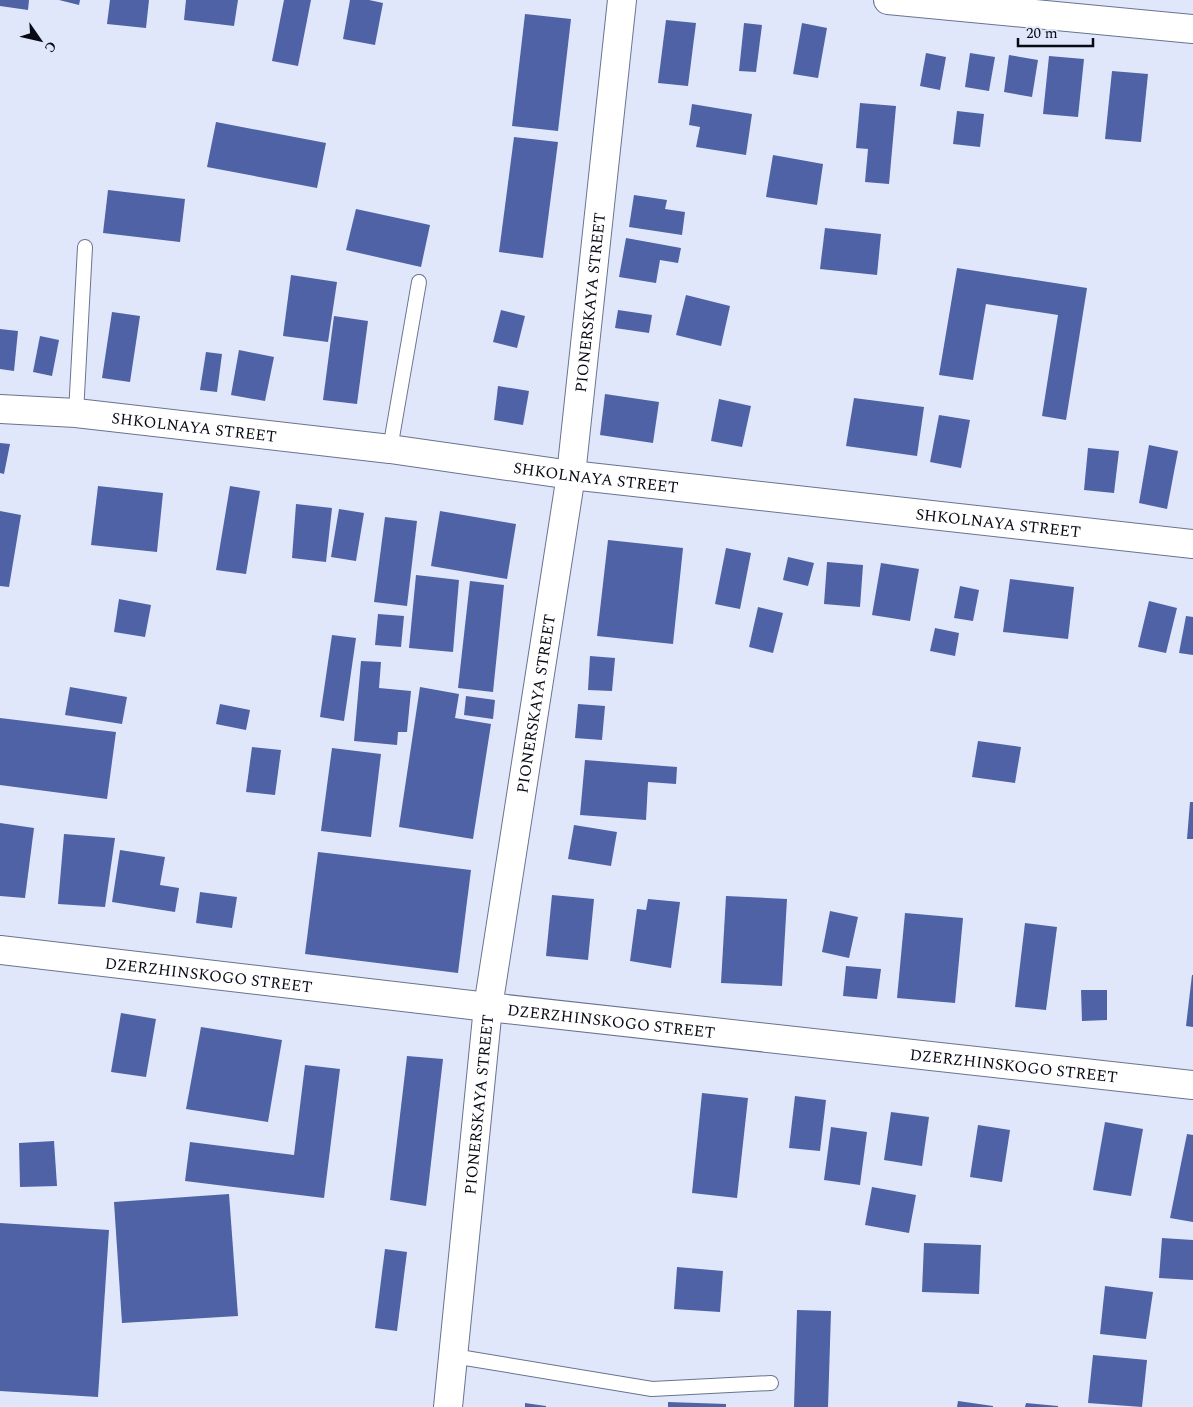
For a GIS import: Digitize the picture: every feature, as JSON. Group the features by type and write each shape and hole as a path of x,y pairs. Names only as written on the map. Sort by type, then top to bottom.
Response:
{"street":[{"name":"PIONERSKAYA STREET","path":"448,1407 488,1007 571,475 622,0"},
{"path":"888,0 1193,29"},
{"name":"SHKOLNAYA STREET","path":"0,409 76,414 390,449 571,475 1193,544"},
{"name":"DZERZHINSKOGO STREET","path":"0,950 488,1007 1193,1084"}],"lane":[{"path":"76,414 85,247"},
{"path":"390,449 419,282"},
{"path":"453,1356 652,1389 771,1383"}],"building":[{"path":"0,0 29,0 28,10 0,6"},
{"path":"59,0 80,0 79,5"},
{"path":"110,0 149,0 146,28 107,24"},
{"path":"186,0 238,0 234,26 184,20"},
{"path":"284,0 311,0 298,66 272,61"},
{"path":"350,0 369,0 383,3 375,45 343,39"},
{"path":"525,14 571,19 558,131 512,126"},
{"path":"666,20 696,23 688,86 658,83"},
{"path":"744,23 762,25 756,72 739,71"},
{"path":"802,23 827,28 818,78 793,74"},
{"path":"926,53 946,57 940,90 920,86"},
{"path":"970,53 995,57 989,91 965,87"},
{"path":"1009,55 1038,60 1032,97 1004,92"},
{"path":"1049,56 1084,59 1078,117 1043,114"},
{"path":"1112,71 1148,74 1141,142 1105,139"},
{"path":"860,103 896,106 889,184 865,182 868,149 856,148"},
{"path":"692,104 752,114 746,155 696,147 700,127 689,125"},
{"path":"957,111 984,114 980,147 953,144"},
{"path":"216,122 326,143 317,188 207,167"},
{"path":"514,137 558,142 543,258 499,252"},
{"path":"773,155 823,164 817,205 766,197"},
{"path":"108,190 185,199 180,242 103,233"},
{"path":"634,195 667,200 665,209 685,212 682,235 629,227"},
{"path":"356,209 430,225 421,267 346,250"},
{"path":"825,228 881,234 877,275 820,269"},
{"path":"626,238 681,248 678,263 660,260 656,283 619,277"},
{"path":"957,268 1087,288 1066,420 1042,416 1058,315 986,304 973,380 939,375"},
{"path":"291,275 337,282 328,342 283,336"},
{"path":"686,295 730,306 721,346 676,335"},
{"path":"501,310 525,316 517,348 493,342"},
{"path":"618,310 652,315 649,333 615,328"},
{"path":"112,312 140,316 130,382 102,378"},
{"path":"334,316 368,321 357,404 323,400"},
{"path":"0,329 18,331 14,371 0,369"},
{"path":"40,336 59,340 52,376 33,372"},
{"path":"239,350 274,357 265,401 231,395"},
{"path":"206,352 222,354 217,392 200,390"},
{"path":"498,386 529,391 523,425 494,420"},
{"path":"605,394 659,402 653,443 600,435"},
{"path":"854,398 924,407 917,456 846,446"},
{"path":"719,399 751,406 742,447 711,441"},
{"path":"939,415 970,420 961,468 930,462"},
{"path":"0,443 10,444 4,474 0,473"},
{"path":"1149,445 1178,451 1167,509 1139,503"},
{"path":"1088,448 1119,451 1114,493 1084,490"},
{"path":"98,486 163,493 157,552 91,545"},
{"path":"230,486 260,491 246,574 216,570"},
{"path":"296,504 332,508 326,562 292,558"},
{"path":"339,509 364,513 356,561 331,557"},
{"path":"0,511 21,515 9,587 0,586"},
{"path":"440,511 516,524 507,579 431,566"},
{"path":"385,517 417,521 407,606 374,602"},
{"path":"608,540 683,548 673,644 597,636"},
{"path":"726,548 751,553 740,609 715,604"},
{"path":"788,557 814,563 808,586 783,580"},
{"path":"827,562 863,565 860,607 824,604"},
{"path":"881,563 919,569 910,621 872,615"},
{"path":"416,575 459,580 453,652 409,648"},
{"path":"1010,579 1074,587 1068,639 1003,632"},
{"path":"470,581 504,585 493,692 458,688"},
{"path":"960,586 979,590 973,621 954,618"},
{"path":"119,599 151,605 145,637 114,632"},
{"path":"1149,601 1177,608 1166,653 1138,647"},
{"path":"758,607 783,613 773,653 749,647"},
{"path":"378,614 404,616 401,647 375,645"},
{"path":"1186,616 1193,617 1193,655 1179,653"},
{"path":"935,628 959,633 955,656 930,651"},
{"path":"332,635 356,638 344,721 320,717"},
{"path":"590,656 615,658 612,691 588,690"},
{"path":"361,661 381,662 379,688 411,691 407,732 398,732 397,745 354,741"},
{"path":"70,687 127,697 122,724 65,715"},
{"path":"420,687 459,694 455,718 491,724 473,839 399,827"},
{"path":"466,696 495,700 493,719 464,715"},
{"path":"220,704 250,710 246,730 216,724"},
{"path":"578,704 605,706 602,740 575,738"},
{"path":"0,718 116,732 107,799 0,785"},
{"path":"978,741 1021,747 1015,783 972,777"},
{"path":"252,747 281,750 275,795 246,792"},
{"path":"332,748 381,754 371,837 321,831"},
{"path":"585,760 677,767 676,784 648,782 646,820 580,815"},
{"path":"1190,802 1193,802 1193,839 1187,839"},
{"path":"0,823 34,828 25,898 0,896"},
{"path":"574,825 617,832 611,866 568,859"},
{"path":"64,834 115,838 105,907 58,904"},
{"path":"120,850 165,857 160,885 179,888 175,912 112,902"},
{"path":"318,852 471,870 458,973 305,954"},
{"path":"200,892 237,897 232,928 196,923"},
{"path":"552,895 594,899 588,960 546,956"},
{"path":"726,896 787,899 782,986 721,983"},
{"path":"648,899 680,902 671,968 630,961 637,909 646,910"},
{"path":"830,911 858,917 849,958 822,952"},
{"path":"905,913 963,918 955,1003 897,998"},
{"path":"1025,923 1057,927 1046,1010 1015,1007"},
{"path":"846,966 881,969 877,999 843,996"},
{"path":"1193,975 1193,1027 1186,1026"},
{"path":"1081,990 1107,990 1107,1020 1082,1021"},
{"path":"121,1013 156,1019 146,1077 111,1072"},
{"path":"201,1027 282,1040 268,1122 186,1109"},
{"path":"407,1056 443,1059 426,1206 390,1200"},
{"path":"305,1065 340,1069 324,1198 185,1181 190,1142 294,1155"},
{"path":"702,1093 748,1098 737,1198 692,1193"},
{"path":"795,1096 826,1100 820,1151 789,1148"},
{"path":"891,1112 929,1117 922,1166 884,1160"},
{"path":"1105,1122 1143,1129 1131,1196 1093,1190"},
{"path":"978,1125 1010,1130 1002,1182 970,1177"},
{"path":"831,1127 867,1132 860,1185 824,1180"},
{"path":"1187,1134 1193,1135 1193,1222 1170,1218"},
{"path":"54,1141 57,1186 20,1187 19,1143"},
{"path":"872,1187 916,1195 909,1233 865,1225"},
{"path":"229,1194 238,1316 122,1323 114,1202"},
{"path":"0,1223 109,1230 98,1397 0,1391"},
{"path":"1162,1238 1193,1240 1193,1280 1159,1278"},
{"path":"924,1243 981,1245 979,1294 922,1292"},
{"path":"385,1249 407,1252 397,1331 375,1328"},
{"path":"677,1267 723,1271 720,1312 674,1309"},
{"path":"1105,1286 1153,1292 1146,1339 1100,1334"},
{"path":"797,1310 831,1311 828,1407 794,1407"},
{"path":"1093,1355 1147,1360 1142,1407 1088,1403"},
{"path":"958,1401 993,1406 993,1407 957,1407"},
{"path":"668,1402 726,1404 726,1407 668,1407"},
{"path":"525,1403 546,1406 546,1407 525,1407"},
{"path":"1026,1403 1058,1406 1058,1407 1025,1407"}]}
